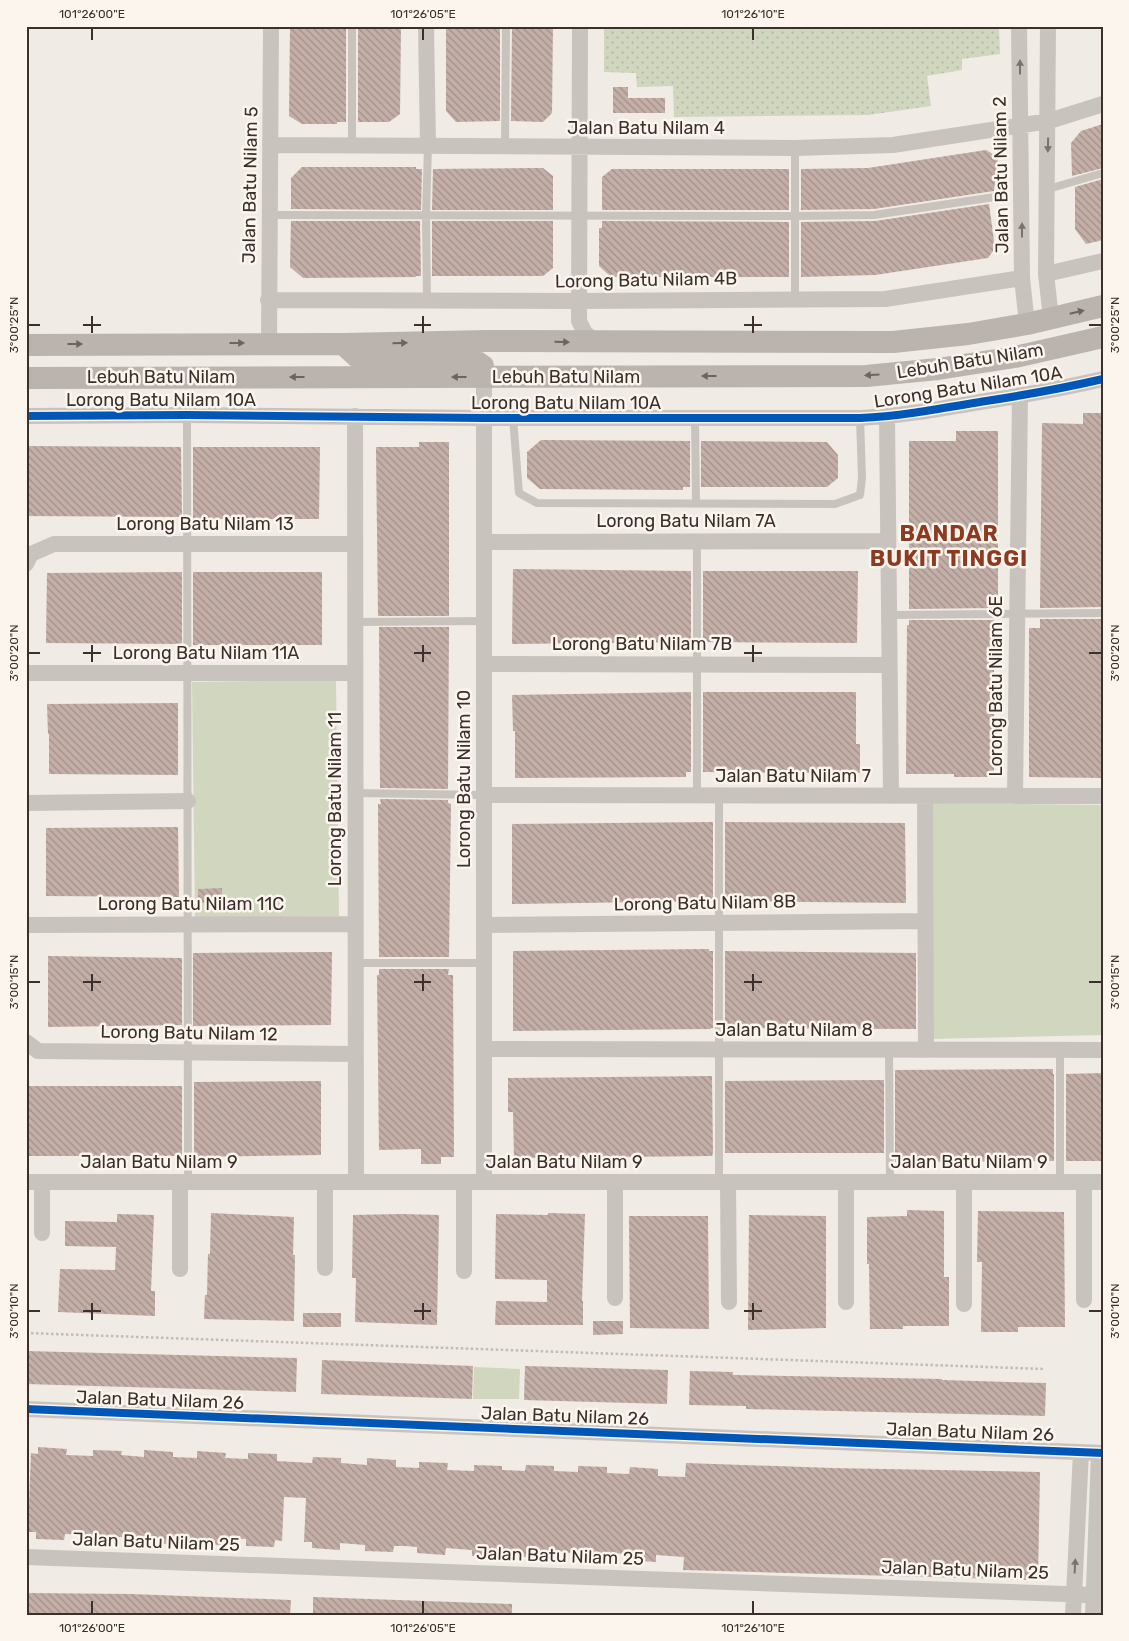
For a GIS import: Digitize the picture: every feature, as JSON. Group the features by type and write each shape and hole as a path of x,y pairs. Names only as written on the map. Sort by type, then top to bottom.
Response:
{"main road":[{"name":"Lebuh Batu Nilam","path":"26,345 343,344 487,341 893,342 968,334 1027,324 1103,306"},
{"path":"1027,324 1028,332 1034,338 1075,343"},
{"name":"Lebuh Batu Nilam","path":"26,378 866,376 938,369 1014,357 1103,337"},
{"path":"343,344 357,357 379,360 459,360 476,362 483,366 484,377"}],"street":[{"name":"Jalan Batu Nilam 5","path":"269,343 271,26"},
{"path":"426,26 428,146"},
{"path":"580,26 579,321 585,332 596,342"},
{"name":"Jalan Batu Nilam 2","path":"1020,26 1022,278 1027,324"},
{"path":"1048,26 1049,121 1046,274 1052,318"},
{"name":"Jalan Batu Nilam 4","path":"270,145 795,148 893,145 1049,121 1103,104"},
{"path":"1046,274 1103,261"},
{"name":"Lorong Batu Nilam 4B","path":"268,300 579,301 884,299 1022,278"},
{"name":"Lorong Batu Nilam 10","path":"484,377 484,1182"},
{"name":"Lorong Batu Nilam 10A","path":"26,416 860,418 887,417 1020,396 1103,379"},
{"name":"Lorong Batu Nilam 6E","path":"1016,796 1016,614 1020,396"},
{"name":"Lorong Batu Nilam 11","path":"355,416 356,1182"},
{"path":"887,417 890,796"},
{"name":"Lorong Batu Nilam 7A","path":"484,542 888,541"},
{"name":"Lorong Batu Nilam 13","path":"26,564 31,554 54,544 355,544"},
{"name":"Lorong Batu Nilam 7B","path":"484,664 889,665"},
{"name":"Lorong Batu Nilam 11A","path":"26,673 355,673"},
{"name":"Jalan Batu Nilam 7","path":"484,795 1103,796"},
{"path":"924,796 926,1050"},
{"path":"26,802 188,801"},
{"name":"Lorong Batu Nilam 8B","path":"484,926 925,921"},
{"name":"Lorong Batu Nilam 11C","path":"26,924 355,924"},
{"name":"Lorong Batu Nilam 12","path":"26,1042 38,1051 355,1054"},
{"name":"Jalan Batu Nilam 8","path":"484,1049 1103,1050"},
{"path":"34,1182 42,1233"},
{"name":"Jalan Batu Nilam 9","path":"34,1182 1103,1182"},
{"path":"180,1269 184,1182"},
{"path":"325,1182 325,1268"},
{"path":"464,1182 464,1271"},
{"path":"615,1182 615,1298"},
{"path":"724,1182 729,1302"},
{"path":"846,1182 846,1302"},
{"path":"964,1182 964,1304"},
{"path":"1084,1182 1084,1300"},
{"name":"Jalan Batu Nilam 26","path":"26,1410 1101,1453"},
{"path":"1073,1615 1081,1452"},
{"path":"1092,1615 1101,1453"},
{"name":"Jalan Batu Nilam 25","path":"26,1557 1093,1595"}],"lane":[{"path":"352,26 352,145"},
{"path":"505,147 506,26"},
{"path":"427,301 426,215 428,146"},
{"path":"795,148 795,299"},
{"path":"1048,188 1103,173"},
{"path":"270,215 874,215 995,197"},
{"path":"184,1182 188,1053 187,415"},
{"path":"513,418 519,493 537,502 835,504 860,495 862,478 860,418"},
{"path":"695,418 696,504"},
{"path":"697,541 697,796"},
{"path":"889,615 1103,613"},
{"path":"355,622 484,621"},
{"path":"355,793 484,795"},
{"path":"719,796 719,1050 724,1182"},
{"path":"355,963 484,963"},
{"path":"889,1050 890,1182"},
{"path":"1060,1050 1060,1182"}],"path":[{"path":"26,1333 1044,1369"}],"green space":[{"path":"604,26 999,26 1000,54 962,59 962,70 927,76 931,106 868,115 674,117 673,86 637,87 636,73 604,72"},
{"path":"336,680 339,916 195,918 192,682"},
{"path":"930,803 1103,805 1103,1035 930,1039"},
{"path":"474,1367 520,1369 519,1399 473,1399"}],"building":[{"path":"290,26 346,26 346,122 337,122 337,124 302,124 289,116"},
{"path":"358,26 401,26 400,114 389,122 358,122"},
{"path":"446,26 500,26 500,121 456,122 446,111"},
{"path":"512,26 553,26 552,113 543,122 511,121"},
{"path":"613,87 628,87 628,98 665,98 665,113 613,113"},
{"path":"1103,124 1103,168 1072,176 1071,143 1081,131"},
{"path":"986,150 998,157 994,191 874,209 801,210 801,169 868,168"},
{"path":"302,167 416,167 416,169 422,169 421,210 291,209 291,178"},
{"path":"543,168 553,176 553,210 432,210 433,169"},
{"path":"612,169 789,169 789,210 602,210 602,177"},
{"path":"1103,179 1103,240 1086,244 1075,229 1075,187"},
{"path":"989,204 995,248 988,258 875,275 801,277 801,222 875,221"},
{"path":"291,221 420,221 421,276 303,278 290,267"},
{"path":"432,221 553,221 553,268 543,276 432,276"},
{"path":"602,221 789,222 789,277 611,277 599,266 599,228 602,228"},
{"path":"1083,413 1103,413 1103,607 1040,608 1042,423 1083,424"},
{"path":"956,431 998,431 998,608 909,609 909,441 956,441"},
{"path":"541,440 690,441 690,487 683,487 683,490 540,489 527,478 527,452"},
{"path":"701,441 827,442 838,455 838,478 827,487 701,487"},
{"path":"419,442 449,442 449,616 378,616 376,447 419,447"},
{"path":"26,446 181,447 182,517 26,516"},
{"path":"193,447 320,447 319,519 193,519"},
{"path":"513,569 691,571 691,642 512,644"},
{"path":"703,571 858,571 857,643 703,642"},
{"path":"182,572 182,644 46,643 47,573"},
{"path":"193,572 322,572 322,645 193,645"},
{"path":"1040,619 1103,619 1103,778 1029,777 1029,628 1040,628"},
{"path":"909,620 994,620 994,777 954,777 954,774 906,774 907,625 909,625"},
{"path":"379,627 449,627 448,789 380,788"},
{"path":"691,692 691,772 686,772 686,777 515,778 515,731 513,731 512,695"},
{"path":"703,692 856,692 856,744 860,744 860,773 703,772"},
{"path":"178,703 178,775 49,774 47,704"},
{"path":"380,799 448,800 448,803 451,804 449,957 379,957 378,804 381,804"},
{"path":"713,822 713,901 512,904 512,824"},
{"path":"725,822 905,823 906,903 725,901"},
{"path":"178,827 179,897 46,896 46,828"},
{"path":"222,888 222,902 198,903 198,889"},
{"path":"709,949 709,951 713,951 713,1028 711,1029 513,1031 513,951"},
{"path":"725,951 916,953 916,1029 725,1028"},
{"path":"332,952 331,1025 193,1026 193,953"},
{"path":"48,956 182,958 182,1025 48,1027"},
{"path":"379,969 449,969 448,975 453,975 454,1157 441,1157 441,1164 421,1164 421,1149 379,1150 377,975 379,975"},
{"path":"1053,1069 1054,1161 895,1162 895,1070"},
{"path":"1103,1073 1103,1161 1066,1161 1066,1074"},
{"path":"712,1076 712,1156 514,1158 513,1112 508,1112 508,1078"},
{"path":"884,1080 884,1153 725,1153 725,1081"},
{"path":"321,1081 321,1155 194,1157 194,1082"},
{"path":"26,1086 182,1086 182,1156 26,1156"},
{"path":"907,1210 944,1211 944,1277 949,1277 949,1326 903,1326 903,1329 870,1329 867,1217 907,1216"},
{"path":"978,1211 1064,1212 1065,1327 1018,1327 1018,1332 981,1332 982,1262 977,1262"},
{"path":"211,1213 294,1217 294,1321 204,1319 205,1295 207,1295 208,1254 210,1254"},
{"path":"548,1213 585,1214 583,1325 495,1325 496,1301 547,1302 547,1280 495,1279 496,1214 548,1215"},
{"path":"117,1214 154,1215 151,1291 155,1291 155,1316 58,1312 60,1269 115,1270 116,1247 65,1246 65,1221 117,1222"},
{"path":"353,1215 439,1215 437,1325 355,1322 356,1278 352,1278"},
{"path":"749,1215 826,1216 826,1328 748,1330"},
{"path":"629,1216 708,1216 709,1329 630,1328"},
{"path":"303,1313 341,1313 341,1327 303,1327"},
{"path":"593,1321 623,1321 623,1334 593,1335"},
{"path":"26,1351 297,1358 296,1392 26,1384"},
{"path":"322,1360 473,1366 472,1399 321,1394"},
{"path":"525,1366 668,1370 667,1404 524,1400"},
{"path":"690,1371 733,1372 733,1375 1046,1383 1045,1416 746,1409 746,1406 689,1405"},
{"path":"38,1447 67,1449 66,1455 93,1456 93,1450 122,1451 121,1455 144,1457 144,1450 173,1452 173,1457 197,1458 197,1451 226,1453 225,1458 248,1459 248,1453 277,1454 277,1461 312,1463 313,1457 341,1458 341,1463 367,1465 367,1458 396,1460 396,1467 419,1468 419,1462 448,1463 447,1470 474,1471 474,1465 502,1466 502,1470 525,1471 526,1465 554,1466 554,1471 578,1472 578,1466 607,1467 607,1473 629,1474 630,1467 658,1469 658,1476 685,1477 686,1463 1040,1472 1038,1580 683,1570 684,1557 656,1555 656,1562 627,1560 627,1554 605,1553 605,1559 576,1558 576,1553 552,1552 552,1558 523,1557 523,1552 500,1551 500,1558 472,1556 472,1550 446,1548 445,1555 417,1553 417,1547 405,1546 394,1546 393,1552 365,1551 365,1545 340,1543 340,1550 312,1548 312,1542 304,1542 306,1498 284,1497 282,1541 275,1540 274,1547 246,1546 246,1539 224,1538 224,1545 195,1544 195,1538 171,1537 171,1544 142,1543 142,1537 119,1537 119,1543 90,1542 91,1535 65,1534 64,1540 36,1539 36,1532 28,1532 31,1453 38,1454"},
{"path":"26,1593 131,1594 291,1600 290,1615 26,1615"},
{"path":"313,1597 512,1604 512,1615 313,1615"}],"cycle path":[{"path":"26,416 860,418 939,409 1103,379"},
{"path":"26,1409 1103,1453"}],"district":[{"name":"BANDAR BUKIT TINGGI","path":"949,546"}]}
